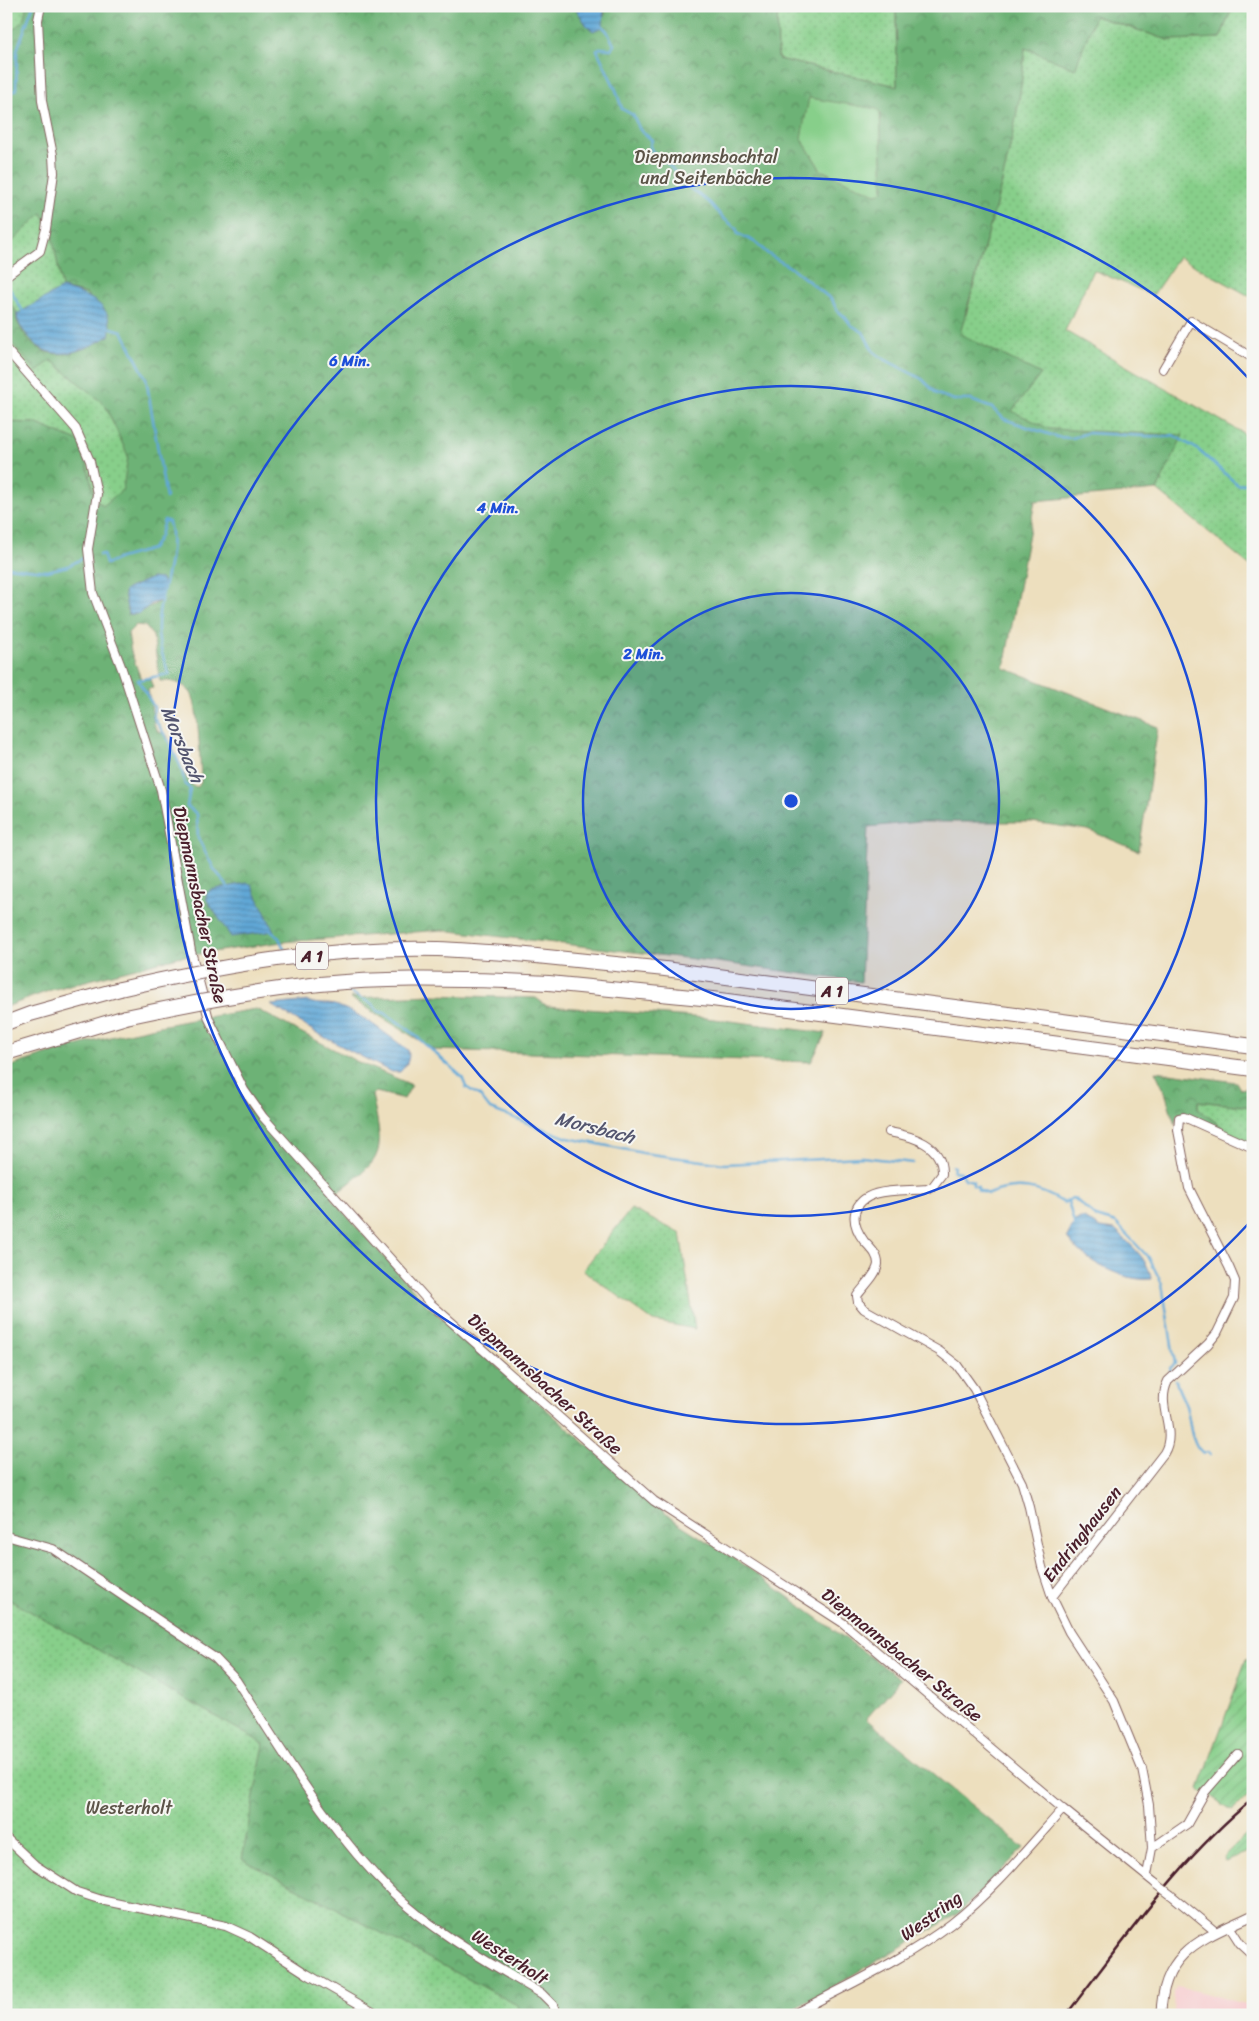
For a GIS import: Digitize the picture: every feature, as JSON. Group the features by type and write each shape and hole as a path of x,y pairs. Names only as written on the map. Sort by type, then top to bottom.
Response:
{"highway":[{"name":"A 1","path":"6,1023 30,1014 120,989 234,966 358,952 436,949 507,953 665,969 1253,1046"},
{"name":"A 1","path":"6,1053 126,1017 196,1002 322,984 438,979 568,985 712,999 1253,1069"}],"street":[{"path":"7,276 40,251 53,192 53,155 42,101 40,73 38,20 41,6"},
{"path":"1163,369 1191,321 1253,358"},
{"name":"Diepmannsbacher Straße","path":"6,349 76,429 90,461 97,494 89,541 90,574 93,593 120,664 161,790 191,951 209,1019 244,1090 263,1118 430,1303 654,1501 843,1623 1063,1809 1216,1932"},
{"name":"Endringhausen","path":"1052,1597 1164,1453 1171,1436 1163,1406 1164,1388 1168,1381 1213,1338 1232,1304 1234,1281 1189,1188 1179,1118 1184,1117 1253,1148"},
{"name":"Endringhausen","path":"889,1132 916,1138 929,1146 940,1159 942,1174 939,1180 927,1189 879,1193 868,1196 859,1203 854,1217 856,1226 875,1254 878,1264 874,1273 857,1296 858,1302 869,1312 944,1354 957,1365 974,1389 1025,1491 1042,1567 1052,1597"},
{"name":"Westerholt","path":"6,1536 53,1549 215,1658 236,1680 340,1834 391,1891 422,1917 542,1994 553,2005 557,2015"},
{"path":"1052,1597 1070,1632 1110,1694 1133,1744 1146,1785 1152,1848 1150,1878"},
{"path":"1152,1848 1187,1824 1205,1792 1238,1754"},
{"name":"Westring","path":"792,2015 882,1968 952,1923 1011,1867 1063,1809"},
{"path":"6,1838 35,1864 77,1892 105,1901 226,1926 250,1937 307,1974 378,2015"},
{"path":"1161,2015 1165,1981 1176,1962 1195,1944 1253,1915"},
{"path":"1229,1926 1240,1943 1253,1955"}],"shaded area":[{"path":"1178,1986 1249,2005 1248,2015 1173,2015 1174,1992"}],"green space":[{"path":"6,6 44,6 177,450 103,507 35,423 6,422"},
{"name":"Diepmannsbachtal und Seitenbäche","path":"27,6 574,6 587,26 605,15 604,6 777,6 778,59 897,86 896,6 1233,6 1220,38 1168,40 1095,16 1075,69 1025,48 1021,84 1008,156 960,334 1041,374 1012,411 1050,429 1183,435 1157,490 1035,501 1004,668 1158,727 1139,851 1088,830 1031,822 918,822 868,827 861,982 702,960 442,930 282,942 178,957 51,990 6,1007 6,422 35,423 82,443 95,499 103,506 123,489 128,456 105,405 51,360 37,372 6,336 6,299 16,311 18,323 27,337 37,347 47,352 70,353 83,349 109,336 87,294 62,288 52,234 42,213 11,243 6,243 6,37 23,20","holes":["877,109 880,113 883,190 876,194 821,170 801,138","152,578 159,602 135,614 128,614 124,592","136,625 145,626 153,636 160,681 177,683 191,693 196,710 199,736 201,782 198,787 193,786 182,771 167,735 158,732 154,724 148,689 153,688 150,679 141,679 131,652 128,633"]},
{"name":"Diepmannsbachtal und Seitenbäche","path":"484,6 664,6 679,31 966,315 1002,183 1016,116 1025,48 1095,16 1168,40 1220,38 1233,6 1253,6 1253,298 1179,257 1153,295 1093,270 1065,331 1243,433 1253,447 1253,568 1157,490 1159,486 1086,483"},
{"path":"777,6 896,6 897,86 778,59"},
{"path":"809,98 877,109 880,113 883,190 880,193 876,194 821,170 801,138"},
{"path":"433,995 536,998 547,1006 706,1018 826,1033 811,1062 435,1050 350,998"},
{"path":"256,1009 356,1061 412,1085 404,1099 376,1092 372,1095 379,1134 379,1146 376,1156 361,1174 331,1198 428,1306 672,1519 750,1569 901,1679 866,1719 1024,1848 959,1913 784,2015 514,2015 519,2006 242,1859 264,1744 10,1600 6,1603 6,1068 67,1048 99,1040"},
{"path":"1155,1071 1236,1082 1240,1089 1253,1087 1253,1107 1198,1101 1198,1109 1225,1129 1222,1132 1183,1113 1177,1115 1175,1125 1165,1092"},
{"path":"1198,1101 1253,1107 1253,1146 1222,1132 1225,1129 1198,1109"},
{"path":"631,1209 680,1233 695,1329 653,1321 583,1270"},
{"name":"Westerholt","path":"9,1597 266,1743 523,2006 517,2015 6,2015 6,1600"},
{"path":"1253,1656 1253,1793 1232,1810 1199,1789 1246,1659"},
{"path":"1253,1827 1253,1850 1225,1861 1223,1857"}],"water":[{"path":"574,6 604,6 603,27 593,31 587,26"},
{"path":"62,288 90,298 104,309 110,325 109,336 89,347 68,353 47,351 38,346 29,337 21,327 17,314"},
{"path":"152,578 161,579 164,583 161,601 153,603 138,614 128,614 124,592"},
{"path":"247,883 251,884 274,931 231,937 207,900 206,895 210,890"},
{"path":"308,1001 330,1004 348,1010 383,1031 408,1050 409,1056 406,1065 400,1072 391,1072 320,1035 271,1005"},
{"path":"1084,1218 1100,1228 1115,1230 1143,1258 1150,1272 1151,1279 1129,1277 1117,1273 1104,1268 1082,1253 1067,1237 1075,1221"}],"waterway":[{"name":"Morsbach","path":"6,95 16,90 17,50 33,6"},
{"path":"602,26 607,31 614,45 611,49 600,48 597,50 616,90 622,109 633,115 640,130 652,140 650,146 652,151 667,163 688,187 710,203 723,218 736,228 738,234 755,242 768,254 793,269 832,300 837,310 851,325 863,332 873,351 882,358 922,379 937,394 954,400 971,400 992,408 1004,419 1057,437 1072,438 1087,433 1165,437 1173,435 1197,449 1238,485 1253,482"},
{"name":"Morsbach","path":"6,283 24,313"},
{"name":"Morsbach","path":"108,327 122,331 146,378 166,498"},
{"name":"Morsbach","path":"164,520 169,522 171,550 160,605 158,633 159,643 169,674 138,680 154,707 154,718 168,740 181,767 185,784 190,789 187,806 197,814 198,838 214,869 229,888"},
{"path":"99,555 103,554 106,564 152,549 160,536 164,520"},
{"path":"6,567 47,571 68,566 85,557"},
{"name":"Morsbach","path":"270,930 279,938 286,953"},
{"name":"Morsbach","path":"292,962 307,971"},
{"name":"Morsbach","path":"342,988 372,1004 378,1011 385,1013 408,1029 462,1077 466,1087 480,1096 490,1109 568,1138 643,1153 725,1164 862,1157 913,1163"},
{"name":"Morsbach","path":"952,1166 954,1167 953,1171 961,1172 965,1179 973,1181 973,1185 978,1187 978,1190 988,1194 1018,1188 1037,1190 1064,1203 1072,1198 1075,1199 1096,1217 1116,1223 1149,1258 1162,1284 1175,1364 1170,1368 1171,1373"},
{"name":"Morsbach","path":"1068,1201 1074,1223"},
{"name":"Morsbach","path":"1176,1380 1186,1406 1195,1443 1203,1453 1208,1452 1210,1455"}],"railway":[{"path":"1066,2015 1131,1930 1177,1874 1201,1847 1253,1799"}]}
